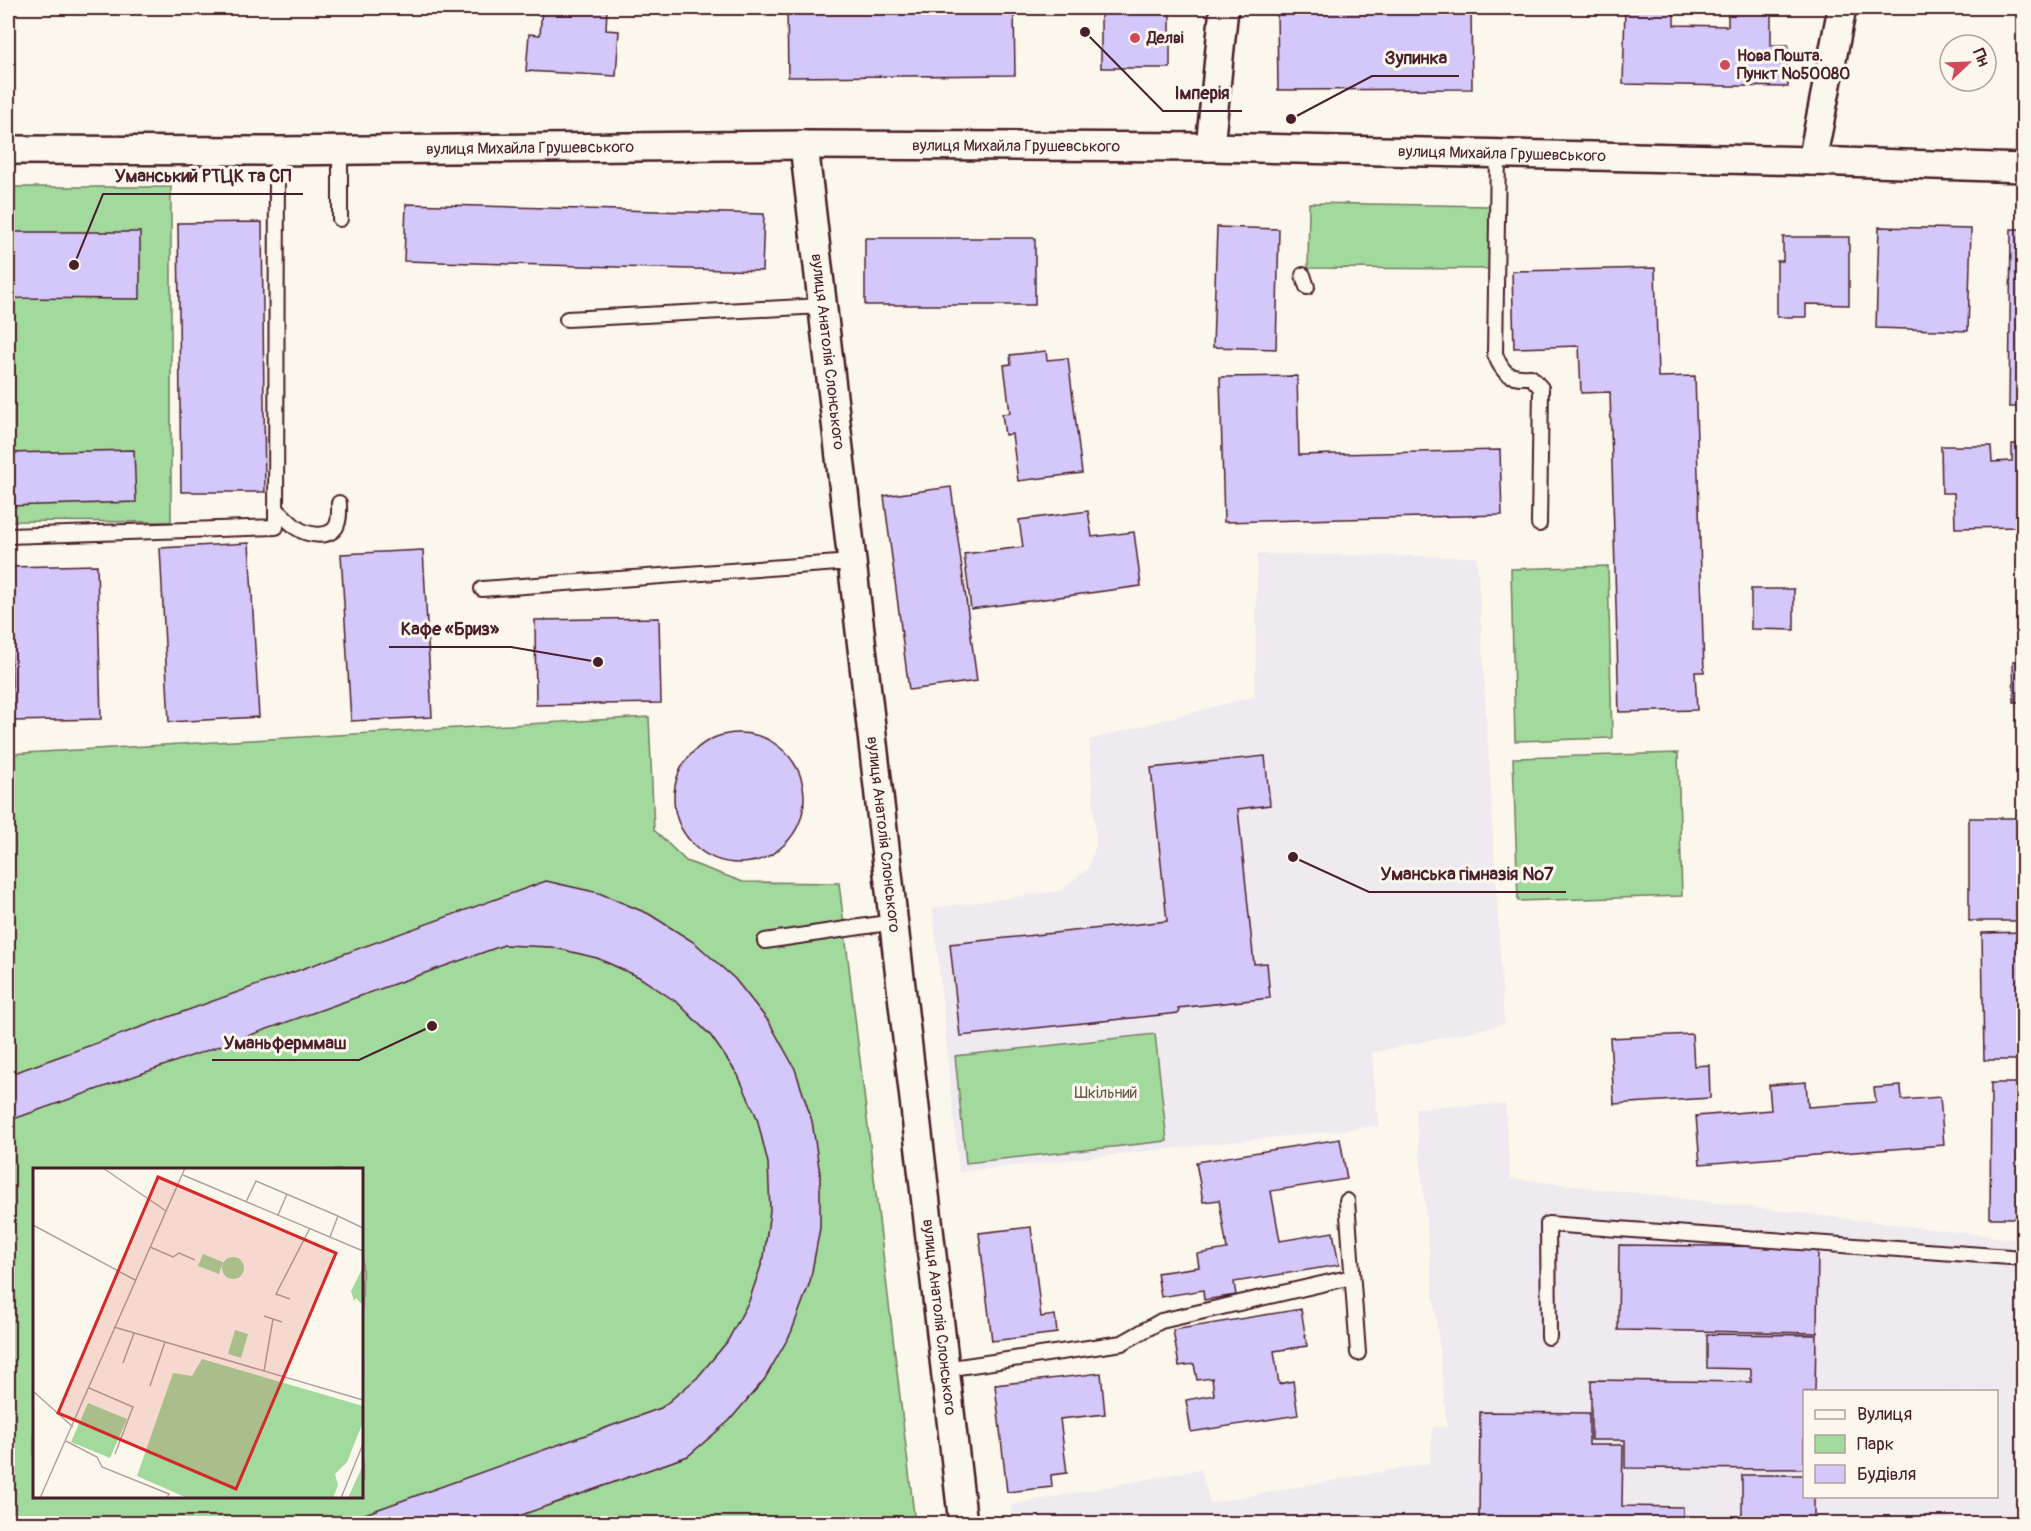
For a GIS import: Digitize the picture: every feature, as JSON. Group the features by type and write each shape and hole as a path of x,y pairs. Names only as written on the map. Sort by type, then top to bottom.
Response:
{"street":[{"path":"1210,147 1224,8"},
{"path":"1812,161 1842,8"},
{"name":"вулиця Михайла Грушевського","path":"8,150 277,151 804,145 1210,147 2024,168"},
{"name":"вулиця Анатолія Слонського","path":"804,145 963,1524"}],"lane":[{"path":"340,150 340,219"},
{"path":"8,537 276,527 277,151"},
{"path":"1498,154 1495,354 1500,368 1506,373 1513,378 1531,377 1541,388 1539,524"},
{"path":"567,319 822,306"},
{"path":"276,508 298,529 314,535 328,534 335,528 339,516 339,503"},
{"path":"482,589 852,562"},
{"path":"765,941 894,922"},
{"path":"1347,1201 1358,1353"},
{"path":"1549,1337 1548,1224 2024,1258"},
{"path":"945,1369 1122,1343 1161,1321 1353,1277"}],"shaded area":[{"path":"1257,554 1477,557 1504,1024 1372,1053 1378,1126 959,1172 933,908 1060,891 1088,869 1096,844 1089,740 1255,696"},
{"path":"1505,1104 1510,1178 2023,1240 2023,1523 1014,1524 1011,1505 1201,1469 1210,1503 1430,1463 1433,1426 1447,1427 1415,1108"}],"green space":[{"path":"8,187 171,187 171,522 8,521"},
{"path":"1309,203 1491,206 1490,269 1308,268"},
{"path":"1608,566 1612,738 1515,741 1511,569"},
{"path":"649,717 654,830 686,861 743,882 839,883 915,1523 8,1523 8,754"},
{"path":"1678,753 1682,896 1518,901 1513,758"},
{"name":"Шкільний","path":"1155,1034 1167,1141 966,1163 955,1056"}],"building":[{"path":"542,8 607,8 606,30 619,31 616,76 526,71 529,34 540,35"},
{"path":"787,8 1014,8 1015,75 788,77"},
{"name":"Делві","path":"1101,8 1170,8 1170,68 1101,68"},
{"path":"1471,8 1472,89 1278,90 1277,10"},
{"path":"1625,8 1674,8 1674,25 1728,26 1728,8 1771,8 1771,45 1788,45 1788,87 1623,84"},
{"path":"406,204 764,214 762,271 404,261"},
{"path":"262,222 265,492 181,492 178,223"},
{"path":"1217,227 1279,229 1276,349 1213,347"},
{"path":"1879,227 1971,229 1968,331 1876,328"},
{"path":"2011,229 2024,229 2024,407 2009,407"},
{"path":"8,232 140,232 140,299 8,298"},
{"path":"1783,237 1849,237 1849,305 1806,304 1806,317 1777,317 1777,261 1783,261"},
{"path":"865,238 1035,238 1035,305 865,305"},
{"path":"1655,268 1658,377 1695,376 1704,672 1695,672 1697,710 1619,712 1610,392 1581,393 1579,346 1514,348 1512,271"},
{"path":"1046,351 1047,360 1068,358 1082,473 1018,481 1012,434 1005,435 1002,414 1010,413 1004,365 1011,364 1010,355"},
{"path":"1297,376 1299,455 1500,450 1502,515 1224,522 1220,377"},
{"path":"2012,444 2024,444 2024,527 1955,528 1954,493 1942,493 1941,446 1991,446 1992,462 2012,461"},
{"path":"134,450 136,502 8,506 8,453"},
{"path":"951,487 977,681 909,690 884,496"},
{"path":"1088,511 1092,537 1134,532 1141,586 971,609 964,554 1023,547 1019,520"},
{"path":"249,543 259,717 169,722 160,548"},
{"path":"423,550 432,717 351,721 341,554"},
{"path":"97,565 101,719 13,721 9,567"},
{"path":"1751,589 1794,589 1794,630 1751,629"},
{"path":"659,618 661,703 536,705 535,620"},
{"path":"2024,660 2024,702 2014,702 2013,661"},
{"path":"739,733 764,738 785,752 799,773 804,798 799,823 785,844 764,858 739,863 714,858 693,844 679,823 674,798 679,773 693,752 714,738"},
{"path":"1265,756 1270,805 1238,809 1254,964 1267,963 1270,998 1178,1008 1179,1013 960,1036 950,944 1167,921 1151,768"},
{"path":"1969,818 2024,818 2024,921 1969,921"},
{"path":"546,881 599,893 649,914 695,943 735,979 769,1022 795,1069 812,1121 820,1174 820,1228 810,1282 791,1333 764,1380 729,1421 688,1456 496,1524 337,1524 661,1408 697,1378 727,1342 749,1301 764,1257 770,1210 768,1163 757,1118 738,1075 711,1036 678,1003 639,977 597,958 551,947 504,945 8,1121 8,1075"},
{"path":"2024,932 2024,1060 1984,1060 1982,933"},
{"path":"1692,1034 1694,1066 1709,1065 1710,1098 1614,1104 1610,1038"},
{"path":"1806,1082 1808,1107 1876,1102 1874,1088 1901,1086 1902,1100 1940,1097 1944,1145 1700,1164 1696,1116 1771,1110 1769,1085"},
{"path":"1991,1083 2024,1083 2024,1218 1990,1218"},
{"path":"1340,1139 1347,1179 1271,1191 1280,1241 1333,1232 1339,1265 1234,1282 1236,1295 1204,1300 1203,1290 1161,1297 1157,1273 1199,1267 1197,1254 1227,1249 1219,1200 1203,1202 1196,1162"},
{"path":"1031,1227 1041,1317 1055,1315 1057,1333 992,1341 979,1233"},
{"path":"1619,1245 1818,1247 1817,1333 1618,1330"},
{"path":"1301,1309 1307,1346 1274,1351 1279,1384 1293,1381 1298,1415 1191,1432 1186,1400 1214,1395 1212,1378 1197,1380 1194,1364 1179,1366 1173,1330"},
{"path":"1707,1334 1816,1335 1815,1390 1803,1390 1803,1469 1625,1468 1625,1440 1591,1440 1591,1380 1751,1382 1751,1369 1707,1368"},
{"path":"1101,1373 1105,1414 1060,1419 1067,1473 1051,1475 1052,1487 1007,1492 995,1385"},
{"path":"1480,1412 1589,1413 1589,1445 1623,1445 1622,1506 1683,1507 1683,1524 1479,1524"},
{"path":"1742,1475 1803,1475 1803,1498 1814,1498 1814,1524 1742,1524"}],"place":[{"name":"Імперія","path":"1085,32"},
{"name":"Делві","path":"1135,38"},
{"name":"Нова Пошта. Пункт №50080","path":"1725,65"},
{"name":"Зупинка","path":"1291,119"},
{"name":"Уманський РТЦК та СП","path":"74,265"},
{"name":"Кафе «Бриз»","path":"598,662"},
{"name":"Уманська гімназія №7","path":"1293,857"},
{"name":"Уманьферммаш","path":"432,1026"}]}
